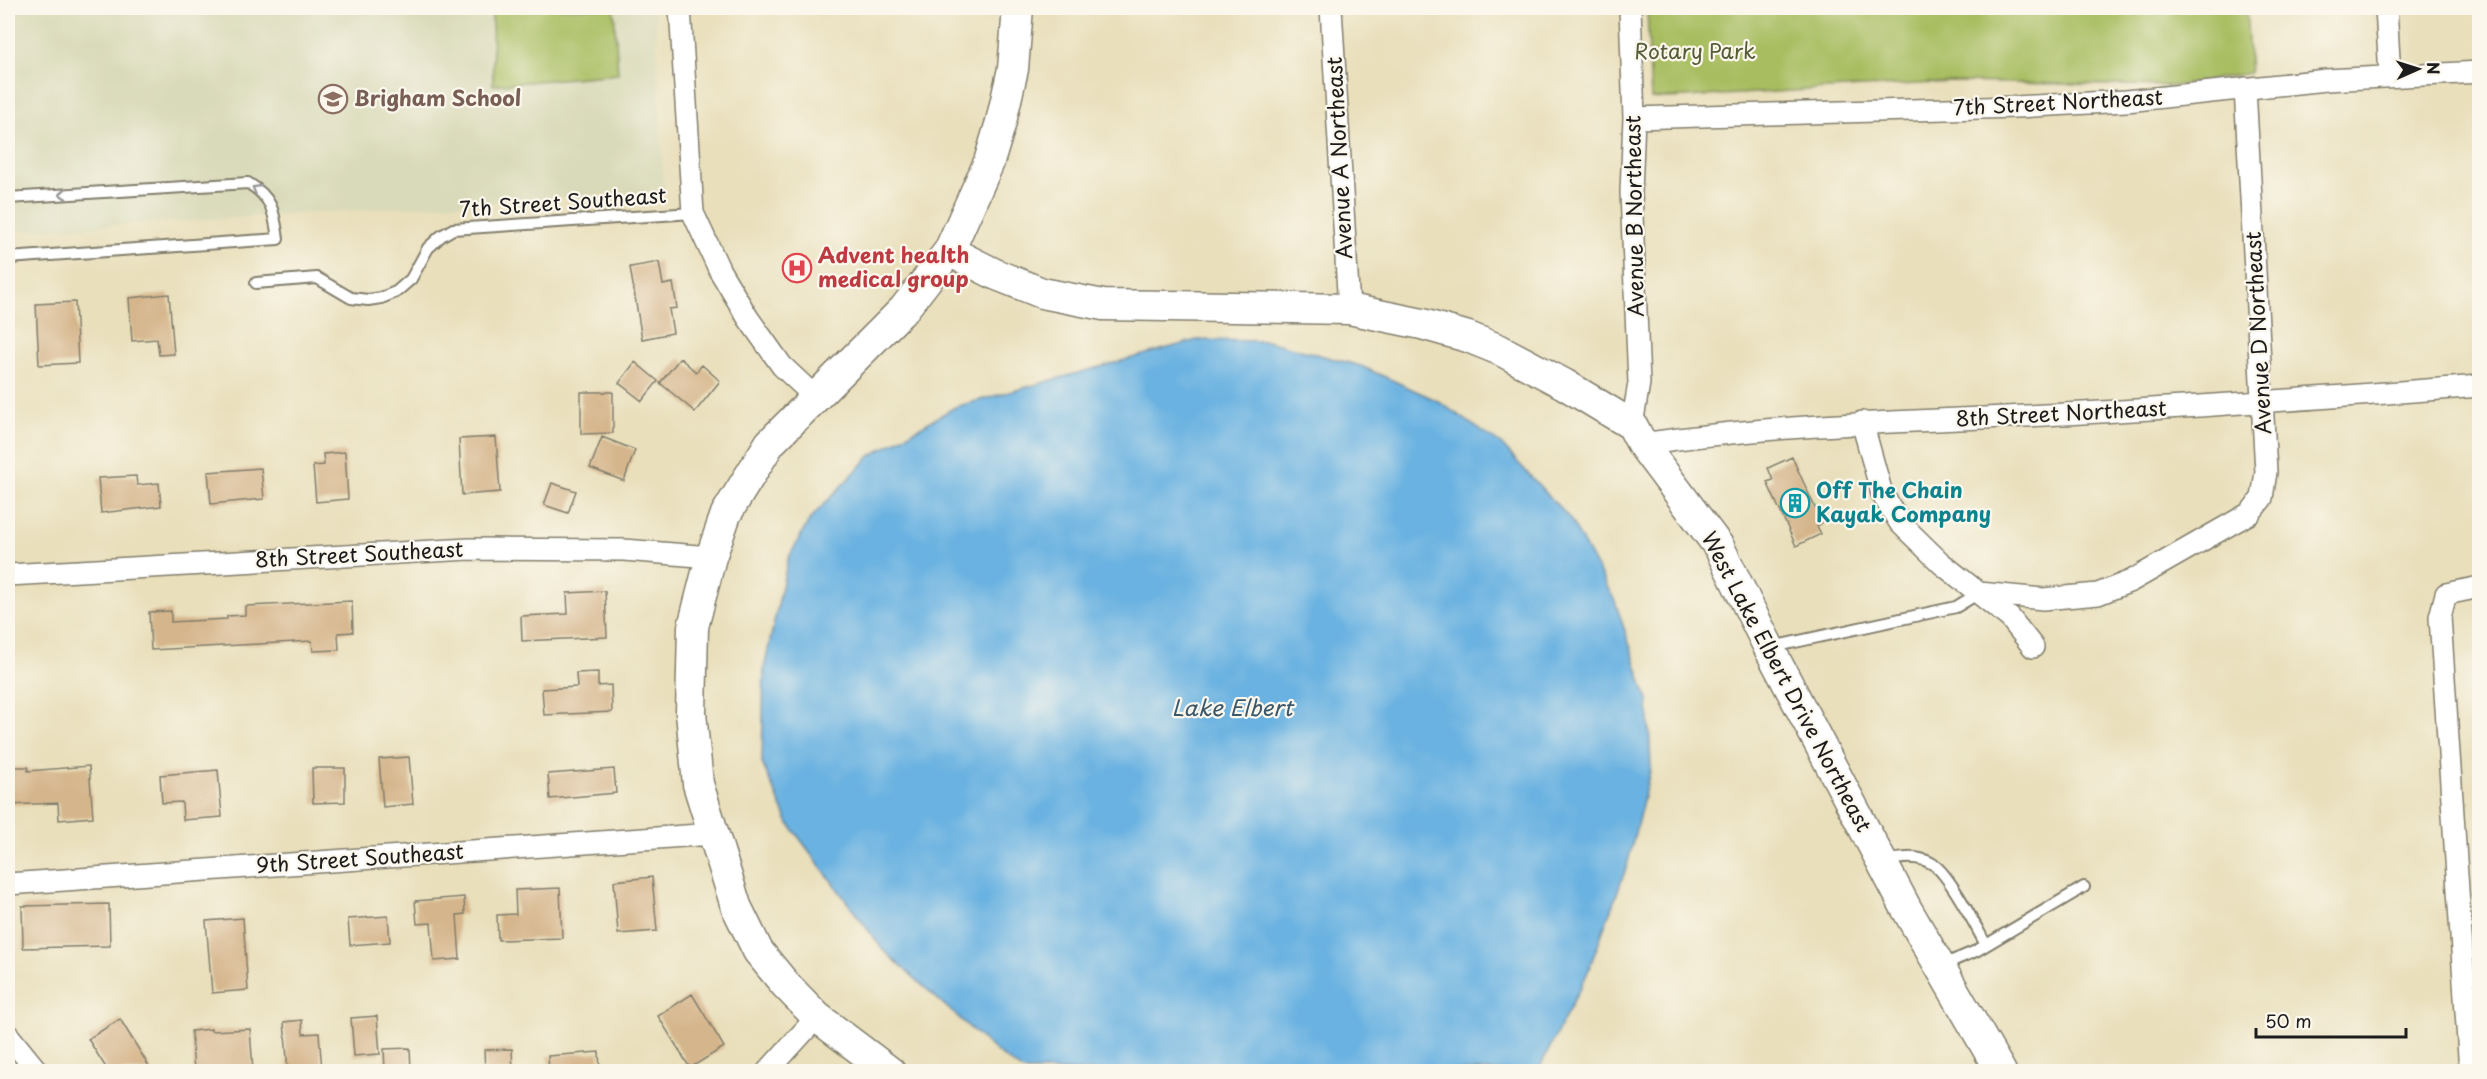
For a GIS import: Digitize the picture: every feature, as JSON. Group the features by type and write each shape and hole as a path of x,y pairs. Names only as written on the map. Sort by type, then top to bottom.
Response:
{"street":[{"path":"681,8 693,213 720,271 748,318 782,366 815,396"},
{"path":"890,1071 817,1017 784,984 758,951 736,906 698,784 690,713 693,627 711,557 726,514 770,442 904,309 949,251 989,162 1001,122 1013,69 1018,8"},
{"name":"Avenue A Northeast","path":"1331,8 1349,309"},
{"name":"Avenue B Northeast","path":"1630,8 1634,118 1631,192 1639,383 1637,434"},
{"path":"2386,8 2390,76"},
{"name":"7th Street Northeast","path":"1634,118 2016,107 2175,98 2245,88 2390,76 2480,72"},
{"name":"Avenue D Northeast","path":"1979,593 2043,599 2098,594 2131,580 2250,513 2262,498 2266,472 2245,88"},
{"name":"West Lake Elbert Drive Northeast","path":"949,251 997,276 1042,293 1103,305 1349,309 1422,324 1468,337 1500,350 1564,384 1637,434 1719,547 1769,648 1882,862 2001,1071"},
{"name":"8th Street Northeast","path":"1637,434 1707,434 1862,422 2035,416 2480,386"},
{"path":"1862,422 1882,494 1900,523 1941,563 2010,618 2033,647"},
{"name":"8th Street Southeast","path":"8,575 469,549 624,550 711,557"},
{"path":"2470,1071 2440,622 2446,594 2480,587"},
{"name":"9th Street Southeast","path":"8,884 713,834"},
{"path":"767,1071 817,1017"},
{"path":"8,1035 38,1071"}],"lane":[{"path":"8,198 248,183 264,193 274,213 278,239 8,258"},
{"name":"7th Street Southeast","path":"256,283 318,278 345,296 369,300 396,292 411,279 428,248 453,229 693,213"},
{"path":"1769,648 1956,607 1979,593"},
{"path":"1882,862 1905,857 1932,863 1953,888 1986,945"},
{"path":"1940,966 1986,945 2084,887"}],"shaded area":[{"name":"Brigham School","path":"8,8 655,8 664,191 8,232"}],"green space":[{"path":"492,8 614,8 618,74 493,85"},
{"name":"Rotary Park","path":"1647,8 2246,8 2250,73 2176,86 1952,82 1651,99"}],"water":[{"name":"Lake Elbert","path":"1197,340 1267,341 1361,366 1436,400 1501,444 1570,519 1615,601 1648,700 1651,767 1627,866 1587,974 1538,1071 1023,1071 999,1054 883,950 789,824 762,763 764,668 788,559 810,519 870,456 955,407"}],"building":[{"path":"659,262 663,285 673,283 677,308 669,309 673,333 642,339 630,267"},
{"path":"169,294 174,354 159,355 157,339 132,341 129,298"},
{"path":"75,302 78,363 39,365 36,304"},
{"path":"680,358 696,372 702,365 720,381 695,412 660,383"},
{"path":"635,362 658,381 642,401 619,383"},
{"path":"581,392 613,392 613,433 581,434"},
{"path":"496,437 500,492 462,495 459,439"},
{"path":"602,437 635,450 624,481 590,468"},
{"path":"345,452 348,499 316,502 313,466 324,465 323,454"},
{"name":"Off The Chain Kayak Company","path":"1792,457 1822,523 1817,526 1821,534 1796,546 1767,482 1773,480 1768,468"},
{"path":"261,468 264,499 211,504 208,472"},
{"path":"136,476 137,485 159,483 161,506 101,513 98,478"},
{"path":"552,483 576,491 568,513 544,505"},
{"path":"605,591 607,637 522,641 521,616 568,614 567,593"},
{"path":"352,601 353,632 338,633 339,650 313,651 312,641 151,650 149,612 171,611 171,622 227,619 227,616 245,615 245,606"},
{"path":"598,672 598,686 611,685 612,712 544,715 542,689 577,687 576,673"},
{"path":"409,757 413,804 383,807 379,759"},
{"path":"89,766 93,817 59,820 58,803 8,805 8,767 28,767 28,771"},
{"path":"312,768 345,768 345,802 313,803"},
{"path":"614,769 616,793 550,799 548,774"},
{"path":"218,770 222,817 183,820 182,802 162,803 160,775"},
{"path":"652,877 657,931 618,934 614,881"},
{"path":"560,888 562,938 498,940 497,915 516,914 515,890"},
{"path":"464,897 465,914 457,915 460,959 434,961 431,923 417,924 415,901"},
{"path":"109,904 110,946 23,948 22,906"},
{"path":"388,916 390,942 350,945 348,919"},
{"path":"243,918 248,990 212,993 206,921"},
{"path":"692,994 724,1047 690,1068 658,1016"},
{"path":"377,1016 380,1054 354,1056 351,1018"},
{"path":"120,1019 152,1071 108,1071 88,1039"},
{"path":"302,1020 303,1034 319,1033 322,1070 288,1071 284,1022"},
{"path":"211,1029 211,1031 250,1029 253,1071 194,1071 191,1031"},
{"path":"410,1048 411,1071 385,1071 384,1049"},
{"path":"512,1049 513,1071 485,1071 484,1050"},
{"path":"599,1052 600,1071 549,1071 548,1056"}],"place":[{"name":"Brigham School","path":"333,99"},
{"name":"Advent health medical group","path":"797,268"},
{"name":"Off The Chain Kayak Company","path":"1795,503"}]}
